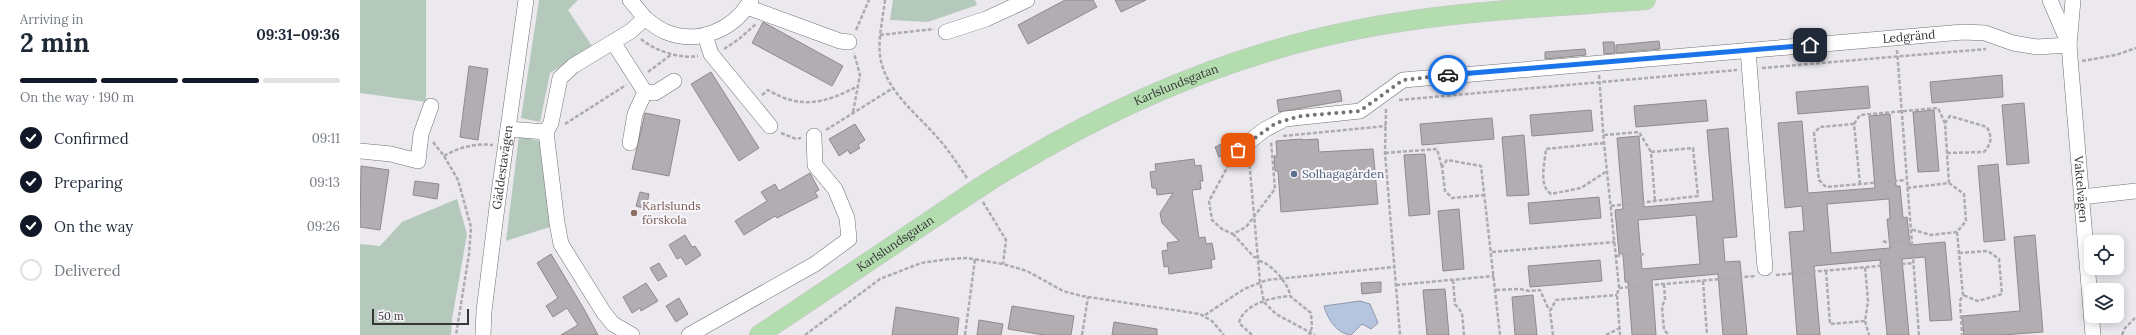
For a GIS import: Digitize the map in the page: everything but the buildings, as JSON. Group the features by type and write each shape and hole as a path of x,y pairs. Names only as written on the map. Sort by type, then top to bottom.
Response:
{"main road":[{"name":"Karlslundsgatan","path":"761,333 976,189 1066,135 1129,103 1217,68 1279,49 1354,30 1411,20 1646,0"}],"street":[{"name":"Gäddestavägen","path":"483,335 484,311 526,0"},
{"path":"630,0 645,18 664,32 679,37 691,38 717,31 732,22 749,4 840,41 849,42"},
{"path":"946,32 986,19 1027,0"},
{"name":"Vaktelvägen","path":"2050,0 2069,44"},
{"name":"Vaktelvägen","path":"2073,0 2069,44 2093,335"},
{"path":"632,335 613,324 604,313 562,244 557,223 546,132 551,123 560,78 573,66 638,25 645,18"},
{"name":"Ledgränd","path":"1380,96 1403,80 1975,32 1994,35 2013,43 2037,47 2069,44"},
{"path":"705,35 711,54 770,126"},
{"path":"612,42 645,92 655,93 674,81"},
{"path":"1748,50 1765,268"},
{"path":"630,143 635,114 645,92"},
{"path":"1240,149 1276,123 1301,116 1360,111 1380,96"},
{"path":"360,151 391,154 418,161 421,134 431,106"},
{"path":"508,129 546,132"},
{"path":"689,335 815,264 849,239 848,218 835,188 815,165 814,136"},
{"path":"2081,197 2136,191"}],"path":[{"path":"853,112 858,86 859,70 856,58 849,42 869,0"},
{"path":"885,0 880,35 882,64 893,88 938,137 976,189 1004,234 1006,246 1003,264"},
{"path":"880,35 938,28 946,32"},
{"path":"1896,38 1919,335"},
{"path":"546,132 564,124 636,79 672,54"},
{"path":"1598,63 1604,143 1619,287 1617,295 1620,335"},
{"path":"750,103 768,90 780,98 800,103 818,102 836,98 858,86"},
{"path":"770,126 775,131 796,139 814,136 893,88"},
{"path":"1380,96 1385,101 1385,153 1400,335"},
{"path":"1860,184 1854,124 1860,115 1938,108 1945,124 1949,183"},
{"path":"1945,124 1950,116 1987,127 1991,136 1989,146 1984,152 1947,153"},
{"path":"1854,124 1820,127 1814,133 1819,180 1826,187 1906,180"},
{"path":"1278,136 1386,126"},
{"path":"1604,135 1639,132 1651,152 1654,201"},
{"path":"421,134 436,145 444,156 463,192 471,227 469,254 456,335"},
{"path":"1233,234 1246,227 1275,189 1270,137"},
{"path":"1604,143 1546,148 1543,182 1546,190 1551,194 1582,188 1607,172"},
{"path":"444,156 457,149 473,145 506,147"},
{"path":"1611,206 1698,196 1693,148 1651,152"},
{"path":"1310,334 1313,319 1311,313 1290,296 1288,286 1270,265 1259,260 1254,257 1233,234 1222,229 1212,220 1210,201 1240,149 1249,150 1259,260 1260,282 1264,302 1276,314 1310,334 1315,335"},
{"path":"1385,153 1437,149 1442,167 1445,191 1452,198 1485,195"},
{"path":"1442,167 1447,160 1481,166 1492,252 1500,335"},
{"path":"1907,188 1949,183 1964,194 1966,221 1957,232 1931,235 1910,229"},
{"path":"1957,232 1963,295 1960,301 1962,335"},
{"path":"1883,241 1888,243 1911,241"},
{"path":"1492,252 1615,242"},
{"path":"1959,253 1988,251 1999,259 2002,294 1978,301 1963,295"},
{"path":"1616,256 1646,254"},
{"path":"805,335 880,279 921,263 949,259 975,259 1003,264 1036,275 1063,291 1088,297 1205,316 1224,335"},
{"path":"965,335 975,259"},
{"path":"1205,316 1244,289 1260,282 1394,267"},
{"path":"1864,267 1868,301 1865,321 1869,335"},
{"path":"1826,271 1830,324 1865,321"},
{"path":"1396,285 1494,276"},
{"path":"1453,280 1455,304 1462,313 1464,335"},
{"path":"1703,281 1707,335"},
{"path":"1664,284 1665,299 1662,307 1664,330 1669,335"},
{"path":"1496,290 1520,288 1529,291 1540,290 1550,311 1553,335"},
{"path":"1550,311 1556,300 1617,295"},
{"path":"1252,335 1239,323 1248,308 1264,302 1290,296"},
{"path":"1082,335 1088,297"},
{"path":"2122,335 2125,328 2136,317"},
{"path":"1606,335 1620,328"}],"green space":[{"path":"360,0 426,0 426,102 360,93"},
{"path":"539,0 578,0 568,10 592,46 550,73 540,122 521,118"},
{"path":"893,0 975,0 977,5 928,22 890,20"},
{"path":"519,136 539,141 544,152 553,226 506,241"},
{"path":"457,199 467,234 452,319 451,335 360,335 360,244 380,246 402,222"}],"water":[{"path":"1360,301 1370,304 1378,323 1371,329 1362,324 1351,335 1341,332 1333,325 1324,306"}],"way so far":[{"path":"1238,150 1264,130 1276,123 1301,116 1360,111 1403,80 1448,75"}],"place":[{"name":"Solhagagården","path":"1294,174"},
{"name":"Karlslunds förskola","path":"634,213"}],"route":[{"path":"1448,75 1810,45"}]}
